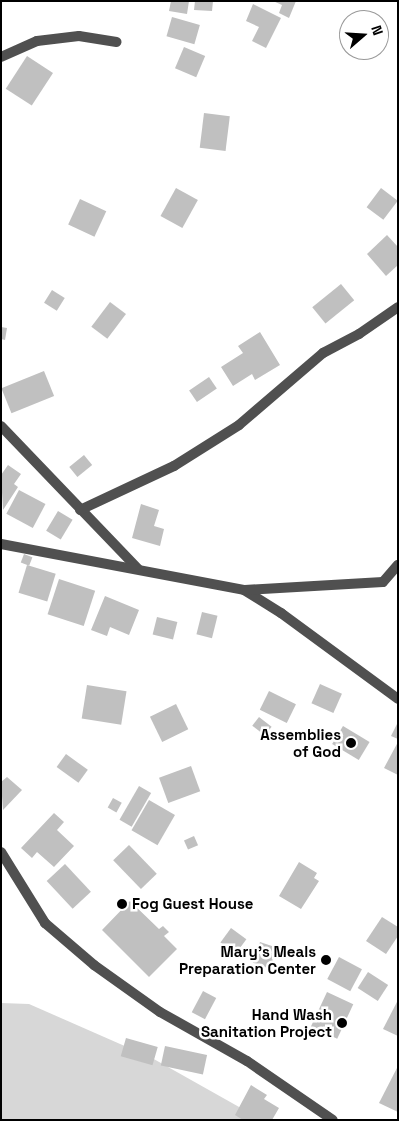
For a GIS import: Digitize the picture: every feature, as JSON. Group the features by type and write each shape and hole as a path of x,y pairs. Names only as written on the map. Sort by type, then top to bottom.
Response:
{"street":[{"path":"1,57 37,41 79,36 117,42"},
{"path":"80,510 174,466 239,425 323,353 359,334 398,307"},
{"path":"1,426 138,569"},
{"path":"1,544 244,590 383,582 398,565"},
{"path":"244,590 281,613 398,699"},
{"path":"1,852 45,923 94,965 160,1012 247,1061 333,1120"}],"shaded area":[{"path":"1,1003 29,1004 152,1058 262,1120 1,1120"}],"building":[{"path":"171,1 189,1 187,14 169,11"},
{"path":"195,1 213,1 212,11 194,10"},
{"path":"273,1 296,1 289,18 279,13 282,5"},
{"path":"253,4 281,18 266,48 252,41 259,27 246,21"},
{"path":"172,17 200,25 194,44 166,36"},
{"path":"184,47 205,56 196,77 175,68"},
{"path":"27,56 53,73 32,106 6,89"},
{"path":"204,113 230,116 226,151 200,148"},
{"path":"176,188 198,200 182,228 160,216"},
{"path":"381,188 398,201 383,220 367,207"},
{"path":"80,199 106,211 94,237 68,224"},
{"path":"387,235 398,247 398,265 386,276 367,254"},
{"path":"341,284 354,300 325,324 312,307"},
{"path":"52,290 65,298 57,311 44,303"},
{"path":"110,302 126,314 107,339 91,327"},
{"path":"1,327 7,328 5,340 1,339"},
{"path":"260,332 280,365 255,380 252,374 233,386 221,367 243,353 238,346"},
{"path":"44,371 54,396 11,413 1,388"},
{"path":"209,377 217,389 197,402 189,390"},
{"path":"84,455 92,465 77,477 69,467"},
{"path":"8,465 21,474 14,484 18,487 3,510 1,475"},
{"path":"19,490 45,504 33,528 6,514"},
{"path":"141,504 159,510 154,526 164,529 160,546 132,538"},
{"path":"58,511 73,520 61,539 46,531"},
{"path":"24,554 32,557 29,566 21,562"},
{"path":"27,565 56,574 47,602 19,593"},
{"path":"59,579 95,591 84,626 48,614"},
{"path":"105,596 139,610 129,635 110,627 107,636 91,630"},
{"path":"202,612 218,616 212,638 196,634"},
{"path":"157,617 177,622 173,640 153,634"},
{"path":"320,684 342,694 333,713 311,703"},
{"path":"87,685 127,691 121,725 82,719"},
{"path":"269,691 296,704 287,723 260,710"},
{"path":"176,704 188,729 162,742 150,717"},
{"path":"259,717 272,727 265,736 252,726"},
{"path":"398,722 398,739 391,736"},
{"name":"Assemblies of God","path":"343,726 370,742 359,760 332,744"},
{"path":"398,742 398,775 384,768"},
{"path":"66,754 88,770 78,783 57,767"},
{"path":"191,766 200,791 168,803 159,778"},
{"path":"7,777 22,790 3,810 1,782"},
{"path":"139,786 151,793 132,827 120,820"},
{"path":"113,798 122,803 116,812 108,808"},
{"path":"149,800 175,815 157,845 132,830"},
{"path":"54,813 64,822 57,830 74,846 54,867 37,852 32,858 21,848"},
{"path":"194,836 198,845 188,850 184,840"},
{"path":"129,845 157,874 141,889 113,860"},
{"path":"299,862 317,873 314,878 319,881 301,909 279,896"},
{"path":"65,864 91,892 73,909 47,881"},
{"path":"130,901 159,929 163,926 169,932 164,936 177,949 149,977 102,930"},
{"path":"382,917 398,927 398,936 386,954 366,941"},
{"path":"231,928 246,939 236,954 220,943"},
{"path":"260,942 277,948 270,969 253,963"},
{"path":"339,957 362,969 350,991 327,979"},
{"path":"368,972 388,985 378,1001 358,988"},
{"path":"203,991 216,998 205,1019 192,1012"},
{"path":"327,992 353,1004 337,1039 311,1026"},
{"path":"398,1000 398,1036 383,1029"},
{"path":"126,1038 158,1047 152,1065 121,1056"},
{"path":"165,1046 207,1055 203,1075 161,1066"},
{"path":"398,1066 398,1112 379,1103"},
{"path":"251,1085 267,1095 264,1099 279,1108 272,1120 243,1120 235,1115"}],"place":[{"name":"Assemblies of God","path":"351,743"},
{"name":"Fog Guest House","path":"122,904"},
{"name":"Mary's Meals Preparation Center","path":"326,960"},
{"name":"Hand Wash Sanitation Project","path":"342,1023"}]}
